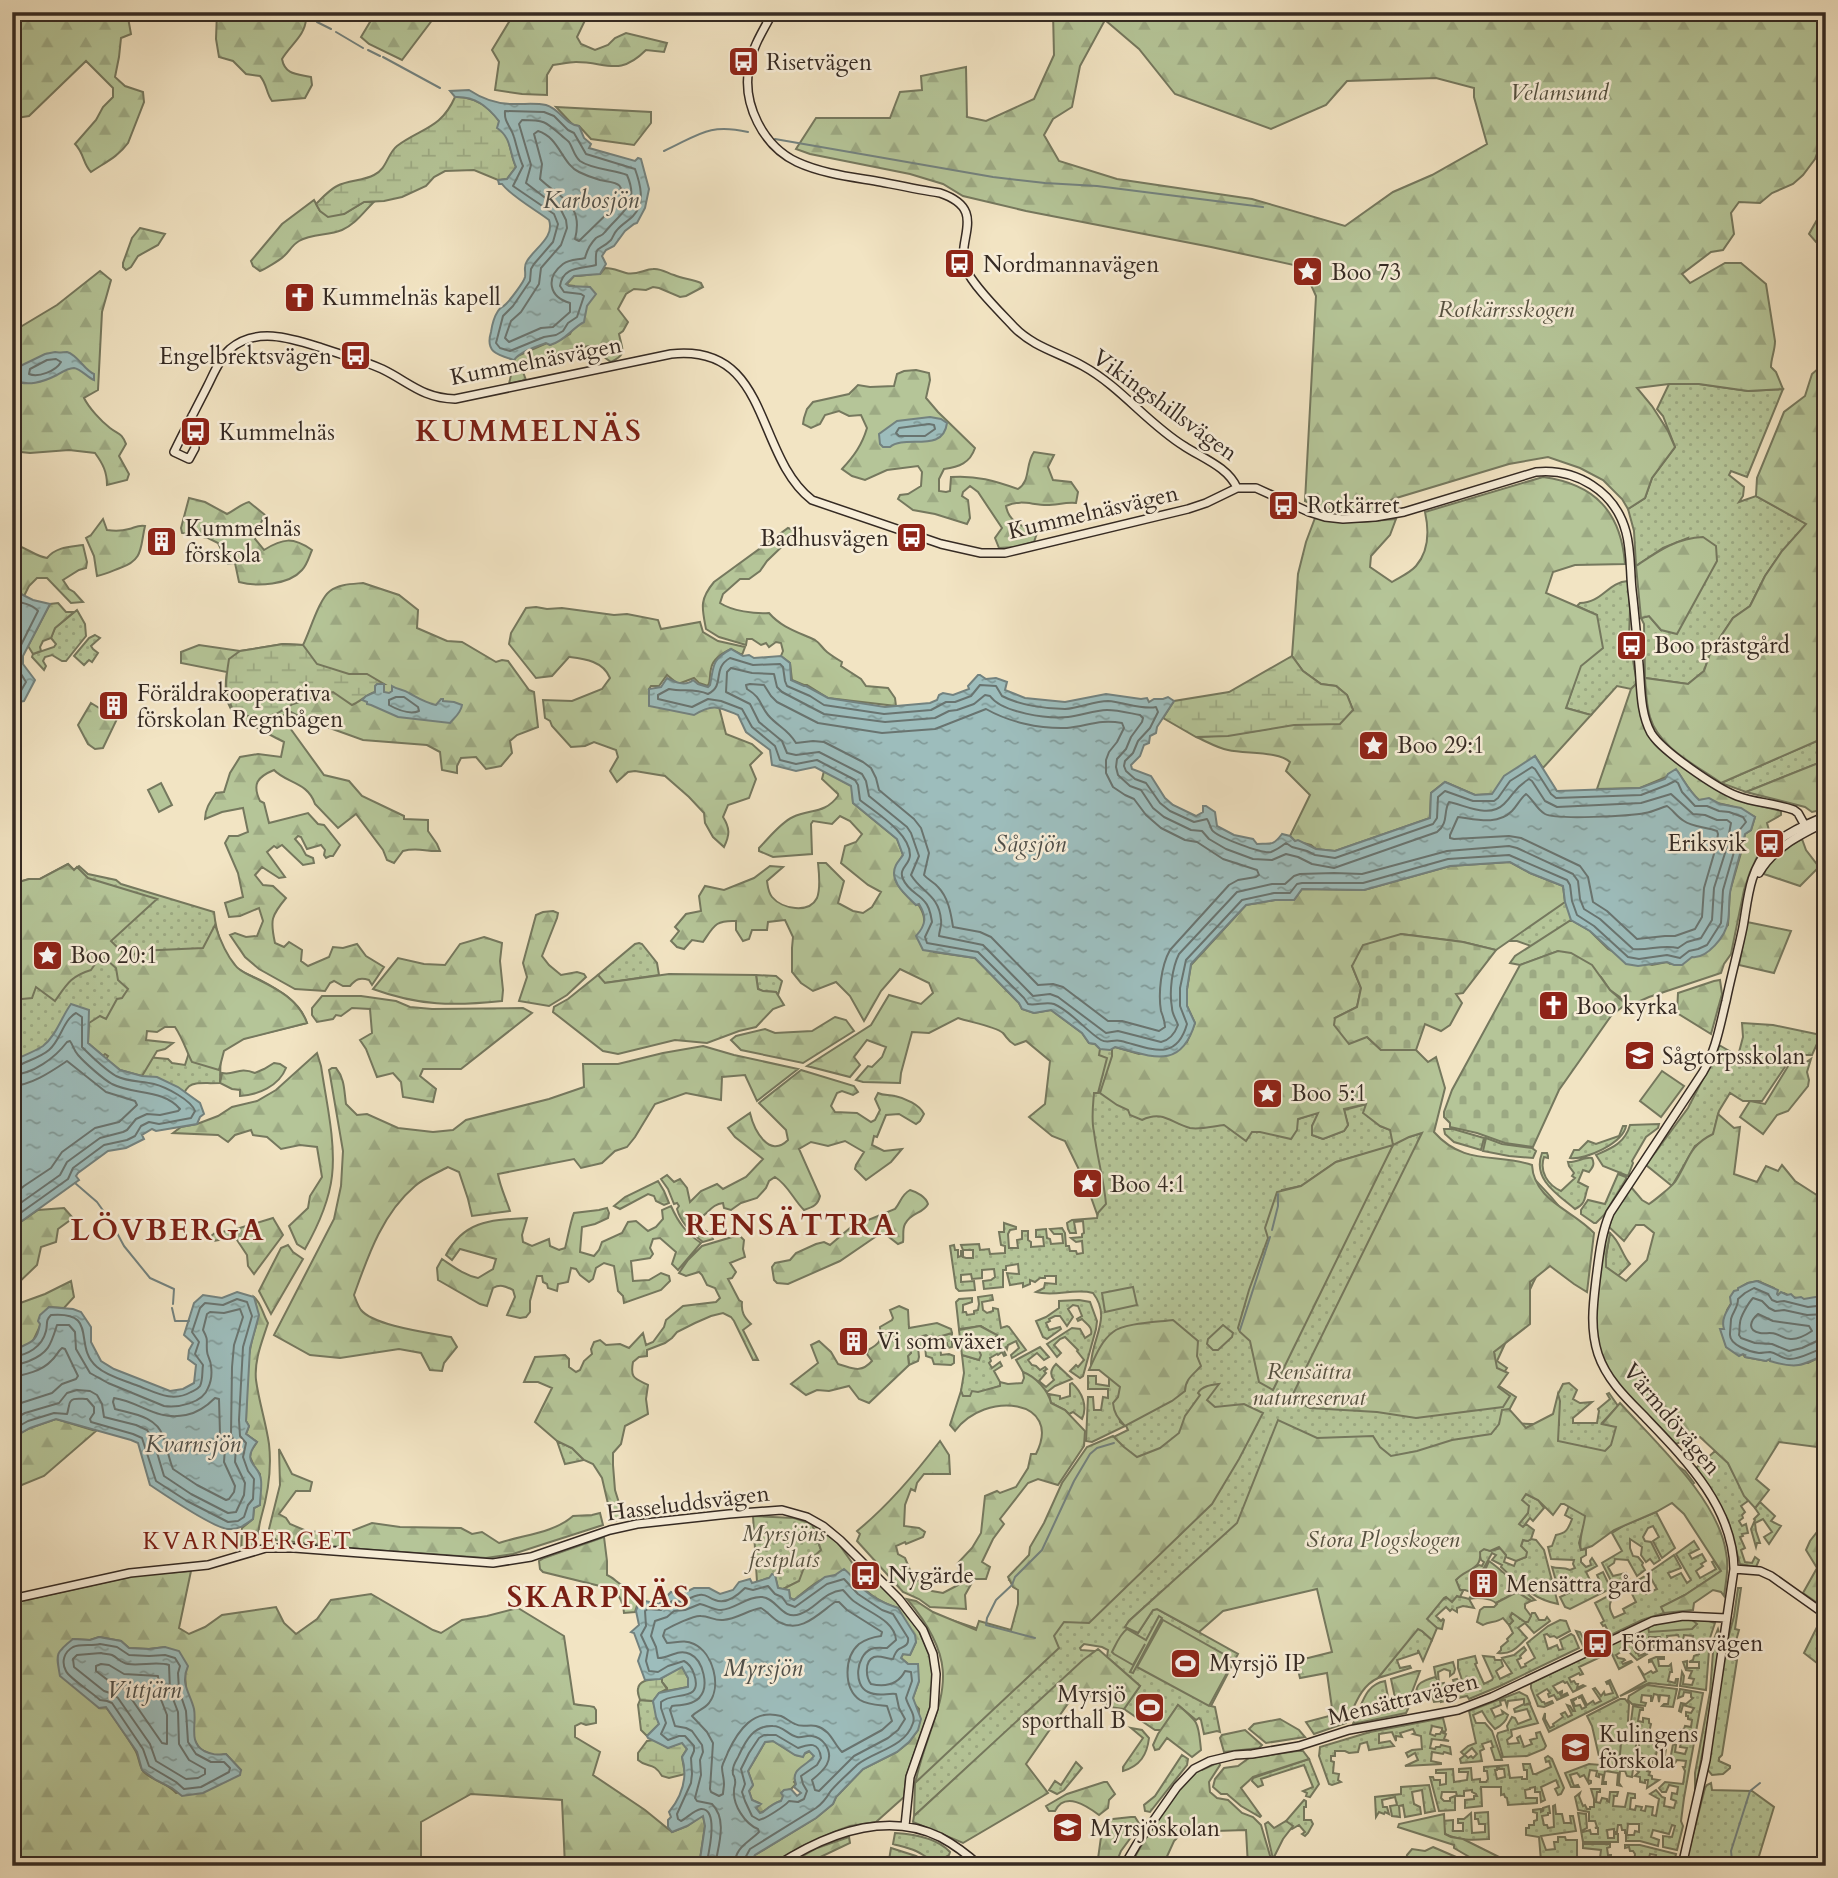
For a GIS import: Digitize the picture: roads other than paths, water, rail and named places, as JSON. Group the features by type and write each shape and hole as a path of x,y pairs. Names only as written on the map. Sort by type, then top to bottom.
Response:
{"street":[{"name":"Vikingshillsvägen","path":"773,12 756,46 748,74 754,116 774,145 789,158 815,169 940,193 957,202 969,222 965,267 1012,325 1032,342 1097,374 1163,432 1230,475 1237,488"},
{"name":"Kummelnäsvägen","path":"192,416 195,447 190,459 174,452 192,416 223,358 244,341 261,337 284,336 365,362 426,394 443,399 455,399 671,354 694,352 717,359 739,376 788,472 805,495 823,505 941,544 981,553 1016,551 1188,509 1237,488"},
{"path":"1237,488 1256,488 1309,512 1343,519 1391,515 1536,472 1560,472 1590,483 1613,505 1625,530 1642,700 1651,733 1667,751 1717,786 1744,799 1794,810 1806,829"},
{"name":"Värmdövägen","path":"1682,1866 1706,1760 1734,1569 1729,1535 1708,1491 1684,1459 1617,1387 1602,1364 1593,1331 1592,1312 1602,1236 1610,1213 1703,1072 1715,1047 1747,899 1754,882 1767,861 1789,841 1826,816"},
{"name":"Värmdövägen","path":"1806,829 1826,822"},
{"name":"Hasseluddsvägen","path":"12,1599 130,1573 208,1566 266,1548 294,1548 478,1564 531,1557 630,1526 783,1510 801,1514 823,1526 840,1540 917,1620 929,1642 936,1674 936,1691 930,1720 910,1777 905,1826"},
{"path":"1734,1569 1760,1571 1771,1576 1826,1615"},
{"name":"Mensättravägen","path":"1125,1866 1177,1787 1187,1775 1202,1765 1235,1755 1299,1746 1349,1730 1458,1710 1492,1697 1653,1621 1683,1616 1726,1618"},
{"path":"776,1866 816,1843 850,1831 877,1826 905,1826 939,1837 981,1866"}],"water":[{"name":"Karbosjön","path":"469,90 498,103 551,107 570,123 579,126 584,138 591,144 589,148 635,161 641,159 649,189 645,208 637,223 625,231 602,256 606,264 600,274 574,276 566,284 590,287 596,294 587,306 584,322 560,341 529,350 514,360 494,352 491,348 490,339 495,316 522,283 526,263 547,237 549,220 499,184 498,180 507,179 516,167 505,136 497,128 499,121 480,103 455,97 450,91"},
{"path":"55,352 67,352 74,356 94,374 94,380 74,368 35,383 12,380 12,370"},
{"path":"930,417 947,423 939,438 923,442 905,442 890,447 880,444 879,434 897,421"},
{"path":"21,594 50,604 23,656 23,664 35,680 24,701 12,703 12,595"},
{"name":"Sågsjön","path":"731,649 743,656 754,658 781,656 790,663 791,680 828,698 885,707 930,703 943,693 953,695 969,689 968,686 978,675 1007,682 1005,690 1025,698 1065,702 1106,694 1147,698 1149,702 1168,697 1174,701 1156,733 1150,736 1149,743 1144,745 1140,756 1131,765 1132,769 1151,776 1165,798 1173,805 1196,816 1203,812 1203,806 1206,806 1215,812 1217,826 1234,835 1253,839 1257,844 1273,843 1282,834 1316,849 1335,851 1430,818 1431,793 1445,782 1475,795 1492,794 1504,776 1535,756 1557,791 1640,788 1665,779 1676,769 1699,800 1709,798 1720,804 1741,808 1755,817 1751,830 1745,834 1730,892 1728,921 1724,933 1704,954 1692,957 1682,965 1667,962 1638,966 1626,964 1590,931 1571,920 1563,886 1510,862 1450,866 1364,890 1302,889 1294,900 1246,905 1191,964 1187,1006 1195,1023 1182,1048 1174,1054 1164,1056 1115,1047 1110,1050 1100,1049 1089,1043 1082,1033 1051,1010 1034,1013 1022,1009 975,958 923,950 916,936 922,928 923,913 919,904 916,905 903,892 894,877 896,865 903,855 897,839 853,803 851,786 815,767 796,771 772,765 770,750 746,732 738,715 726,710 716,707 694,715 649,706 649,689 661,687 667,678 683,683 693,680 708,687 717,660"},
{"path":"377,684 384,684 384,692 392,691 392,686 436,705 443,699 462,705 458,715 450,723 398,717 362,700 375,692"},
{"path":"71,1004 89,1010 88,1043 120,1070 157,1077 178,1087 200,1103 204,1114 197,1124 156,1131 152,1129 142,1135 144,1139 126,1148 108,1151 78,1173 76,1176 79,1180 12,1228 12,1061 48,1042"},
{"path":"1757,1281 1778,1290 1778,1295 1781,1292 1791,1294 1795,1298 1821,1296 1826,1299 1826,1354 1805,1364 1786,1365 1770,1359 1766,1361 1745,1357 1743,1354 1739,1356 1726,1347 1720,1329 1724,1329 1724,1319 1731,1304 1730,1297 1738,1288"},
{"name":"Kvarnsjön","path":"237,1292 254,1297 259,1315 250,1348 246,1421 249,1426 246,1434 257,1442 250,1455 261,1480 260,1505 254,1508 253,1519 244,1525 232,1529 221,1527 150,1485 138,1443 131,1440 56,1419 12,1438 12,1352 34,1340 40,1324 40,1315 49,1307 81,1312 91,1327 91,1342 101,1361 114,1369 170,1391 183,1389 194,1383 196,1365 188,1359 193,1343 184,1335 194,1303 203,1295 222,1298"},
{"name":"Myrsjön","path":"844,1569 871,1595 898,1608 915,1635 916,1642 910,1655 903,1654 901,1658 908,1664 918,1664 919,1681 913,1698 921,1719 918,1730 897,1752 863,1769 836,1797 833,1804 816,1818 755,1855 749,1866 699,1866 705,1826 703,1816 672,1832 668,1827 671,1817 669,1812 683,1786 682,1757 687,1749 682,1743 668,1748 647,1736 659,1724 653,1701 659,1693 688,1687 688,1678 682,1667 660,1679 645,1680 638,1661 641,1652 634,1633 631,1632 639,1625 636,1611 640,1600 659,1604 671,1592 680,1595 694,1588 709,1588 720,1594 733,1590 739,1582 750,1579 752,1583 769,1578 772,1574 775,1575 778,1588 789,1590 790,1598 794,1600 825,1577","holes":["773,1741 803,1757 809,1751 814,1756 795,1774 794,1787 801,1793 797,1796 791,1789 784,1790 781,1793 781,1801 760,1813 756,1808 761,1804 752,1800 749,1791 753,1785 748,1771 765,1742"]},
{"name":"Vittjärn","path":"99,1637 121,1641 129,1648 165,1647 179,1651 188,1666 185,1683 194,1709 196,1743 204,1751 226,1754 241,1770 240,1775 203,1793 182,1796 142,1770 137,1752 106,1707 99,1708 60,1676 58,1654 63,1648 73,1639 90,1640"}],"waterway":[{"path":"300,12 311,18"},
{"path":"317,22 331,29"},
{"path":"336,32 363,48"},
{"path":"368,50 380,56"},
{"path":"383,57 440,88"},
{"path":"664,151 704,132 723,129 748,132"},
{"path":"775,139 993,177 1097,186 1263,207"},
{"path":"75,1183 97,1202 107,1216"},
{"path":"1272,1230 1278,1194"},
{"path":"110,1220 124,1246 150,1278 174,1289 173,1304"},
{"path":"1240,1330 1270,1237"},
{"path":"172,1308 175,1321 189,1321"},
{"path":"1035,1638 986,1625 987,1618 996,1600 1042,1550 1074,1481 1090,1454 1097,1448 1114,1443"},
{"path":"1730,1866 1731,1851 1750,1791 1760,1783"}],"place":[{"name":"Risetvägen","path":"743,62"},
{"name":"Nordmannavägen","path":"960,264"},
{"name":"Boo 73","path":"1308,272"},
{"name":"Kummelnäs kapell","path":"299,297"},
{"name":"Engelbrektsvägen","path":"355,356"},
{"name":"Kummelnäs","path":"196,432"},
{"name":"Rotkärret","path":"1284,505"},
{"name":"Badhusvägen","path":"912,538"},
{"name":"Kummelnäs förskola","path":"162,541"},
{"name":"Boo prästgård","path":"1631,645"},
{"name":"Föräldrakooperativa förskolan Regnbågen","path":"114,706"},
{"name":"Boo 29:1","path":"1374,745"},
{"name":"Eriksvik","path":"1770,843"},
{"name":"Boo 20:1","path":"47,955"},
{"name":"Boo kyrka","path":"1553,1006"},
{"name":"Sågtorpsskolan","path":"1639,1056"},
{"name":"Boo 5:1","path":"1268,1093"},
{"name":"Boo 4:1","path":"1087,1184"},
{"name":"Vi som växer","path":"854,1341"},
{"name":"Nygärde","path":"865,1575"},
{"name":"Mensättra gård","path":"1483,1584"},
{"name":"Förmansvägen","path":"1598,1643"},
{"name":"Myrsjö IP","path":"1186,1663"},
{"name":"Myrsjö sporthall B","path":"1149,1707"},
{"name":"Kulingens förskola","path":"1576,1747"},
{"name":"Myrsjöskolan","path":"1067,1828"}],"district":[{"name":"KUMMELNÄS","path":"529,431"},
{"name":"RENSÄTTRA","path":"791,1225"},
{"name":"LÖVBERGA","path":"168,1230"},
{"name":"KVARNBERGET","path":"248,1541"},
{"name":"SKARPNÄS","path":"599,1597"}],"park label":[{"name":"Velamsund","path":"1559,92"},
{"name":"Rotkärrsskogen","path":"1506,309"},
{"name":"Rensättra naturreservat","path":"1309,1384"},
{"name":"Stora Plogskogen","path":"1383,1539"},
{"name":"Myrsjöns festplats","path":"784,1546"}]}
